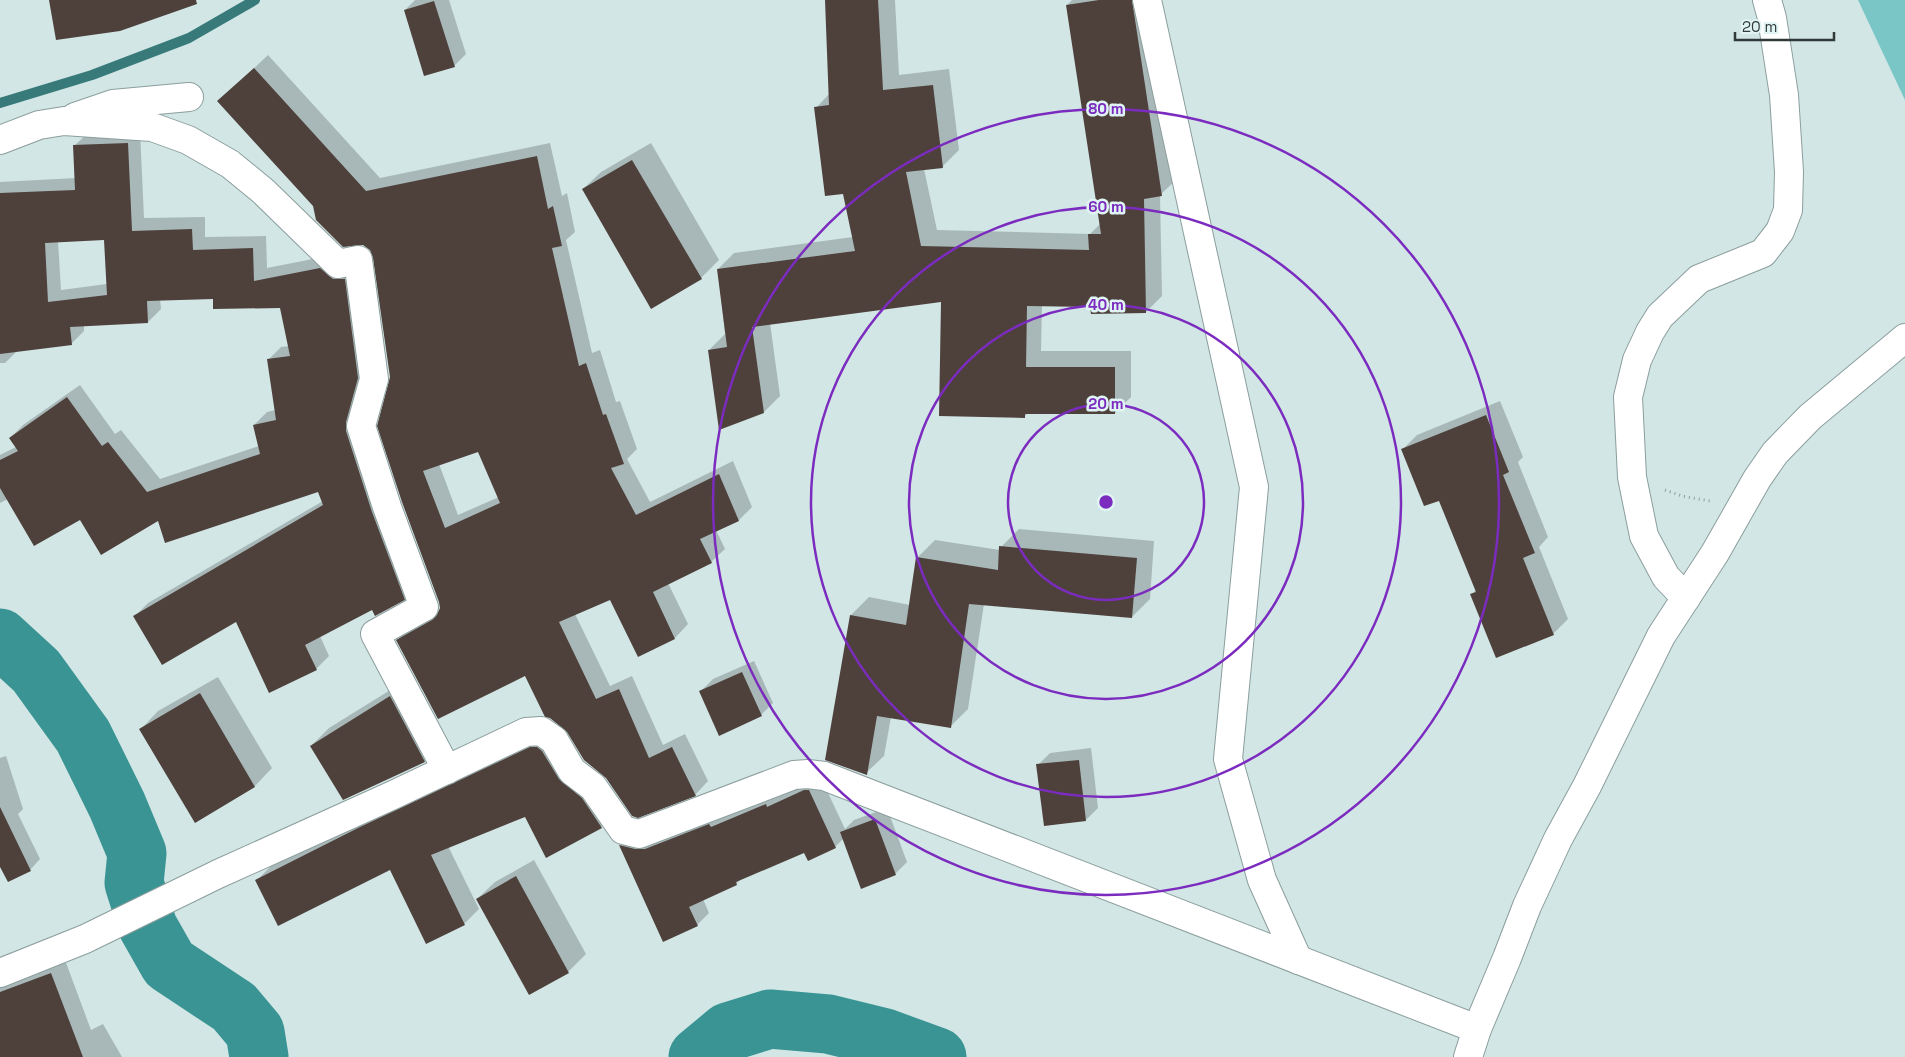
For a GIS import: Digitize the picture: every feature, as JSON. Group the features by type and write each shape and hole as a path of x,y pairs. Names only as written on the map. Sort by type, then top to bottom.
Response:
{"street":[{"path":"1147,0 1254,487 1228,759 1262,880 1298,960"},
{"path":"1686,598 1666,576 1644,536 1632,477 1628,397 1637,360 1660,316 1699,279 1764,253 1780,231 1788,210 1789,172 1784,95 1772,18 1767,0"},
{"path":"64,121 85,112 113,104 189,97"},
{"path":"0,140 39,124 64,121 152,127 188,140 230,164 263,191 338,264 358,260 374,379 361,426 387,507 424,607 375,634 447,770"},
{"path":"1468,1057 1477,1029 1527,906 1558,839 1587,786 1661,636 1716,554 1757,479 1775,453 1810,417 1905,338"},
{"path":"0,973 85,939 218,874 526,732 541,731 554,740 572,771 593,787 623,830 639,834 794,775 824,776 1477,1029"}],"path":[{"path":"1632,477 1682,496 1716,502 1737,514"}],"shaded area":[{"path":"1858,0 1905,0 1905,100"}],"building":[{"path":"49,0 196,0 197,4 120,31 56,40"},
{"path":"825,0 878,0 883,90 933,85 943,168 906,172 921,246 1089,250 1088,234 1101,234 1066,5 1099,0 1132,0 1162,196 1144,199 1146,313 1091,314 1090,307 1027,306 1026,367 1115,367 1115,414 1025,414 1025,418 939,416 941,302 752,327 764,413 719,430 708,350 727,347 717,269 855,251 843,194 825,196 814,107 829,105"},
{"path":"434,1 455,67 424,76 404,10"},
{"path":"254,68 366,191 537,156 548,209 553,206 562,246 552,248 579,366 586,363 603,415 606,414 624,464 611,468 636,515 719,474 739,521 700,539 712,563 653,592 675,639 638,657 610,600 559,622 596,699 619,689 649,758 672,747 696,796 638,818 632,816 606,778 584,760 567,732 550,718 545,717 525,676 438,719 396,640 432,620 440,608 377,426 390,377 373,258 370,250 363,245 343,247 316,220 313,206 217,101","holes":["478,452 500,503 445,528 423,471"]},
{"path":"128,143 132,231 192,229 193,250 253,248 254,281 320,268 333,279 345,279 358,378 346,422 346,431 372,512 405,600 375,616 372,610 305,645 317,670 269,693 236,622 162,665 133,616 323,505 318,492 165,543 158,521 101,555 80,520 34,546 0,488 0,460 18,451 9,438 67,397 102,446 108,442 147,492 260,454 253,425 276,420 267,359 290,356 280,308 213,309 213,299 147,301 148,323 70,327 72,345 0,354 0,193 75,190 73,145","holes":["104,240 107,295 48,302 45,243"]},
{"path":"632,160 702,279 651,309 582,189"},
{"path":"1486,415 1509,472 1503,475 1535,553 1523,558 1554,635 1496,658 1470,594 1476,592 1439,501 1424,506 1401,449"},
{"path":"999,546 1137,558 1132,618 969,604 951,728 877,716 867,775 825,760 850,615 906,625 916,557 998,570"},
{"path":"742,672 762,716 719,736 699,691"},
{"path":"200,693 255,787 195,823 139,729"},
{"path":"390,696 425,762 343,800 310,746"},
{"path":"530,747 537,747 542,751 559,779 582,798 602,828 546,858 525,817 431,855 465,925 426,944 390,870 278,926 255,880 360,827"},
{"path":"1079,760 1086,821 1044,826 1036,764"},
{"path":"804,790 809,790 836,848 808,861 804,853 736,882 737,885 689,907 698,926 663,942 619,845 635,849 645,849 709,824 711,827 766,804 767,807"},
{"path":"0,807 31,871 8,882 0,867"},
{"path":"875,819 896,875 861,889 840,832"},
{"path":"516,876 569,973 529,995 476,899"},
{"path":"51,973 83,1057 0,1057 0,992"}],"waterway":[{"path":"0,103 92,75 189,38 255,0"},
{"path":"0,638 36,671 83,736 117,805 137,853 134,883 148,927 169,964 234,1007 255,1032 259,1057"},
{"path":"698,1057 728,1032 770,1019 828,1024 885,1038 937,1057"}]}
